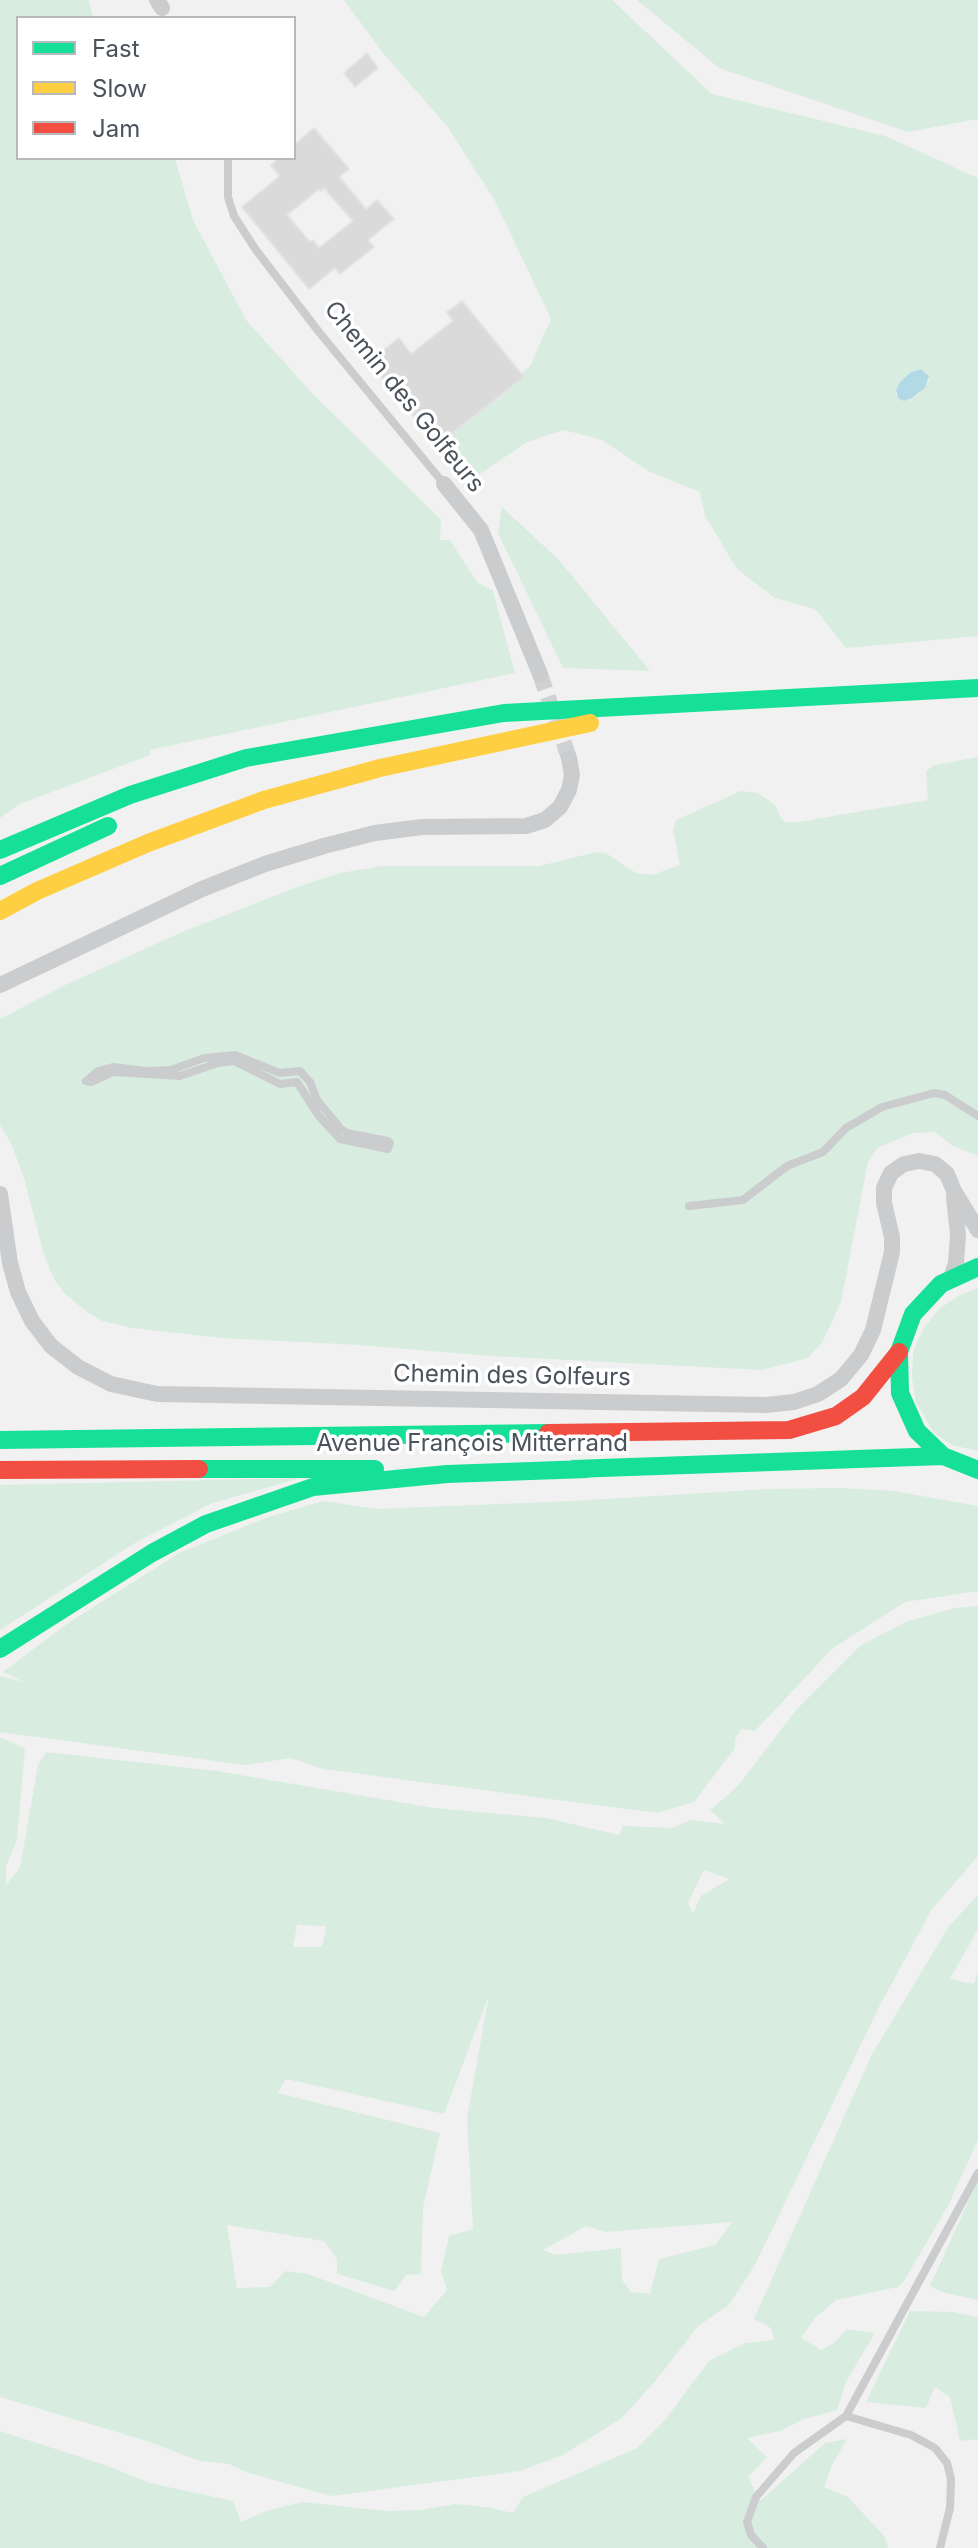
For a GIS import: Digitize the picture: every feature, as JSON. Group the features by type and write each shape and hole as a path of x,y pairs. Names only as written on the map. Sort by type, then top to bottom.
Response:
{"main road":[{"path":"0,850 130,795 246,758 504,713 978,688"},
{"path":"0,911 37,891 148,843 264,800 380,768 682,704"},
{"path":"153,807 250,772 367,738"},
{"path":"0,876 125,819"},
{"path":"978,1267 941,1284 913,1314 899,1352 900,1393 917,1431 943,1456 978,1470"},
{"name":"Avenue François Mitterrand","path":"0,1440 779,1431 836,1416 863,1397 899,1352"},
{"name":"Avenue François Mitterrand","path":"0,1470 587,1469 943,1456"},
{"path":"0,1649 179,1539 242,1510 313,1487 447,1474 587,1469"}],"street":[{"name":"Chemin des Golfeurs","path":"444,484 481,530 540,674"},
{"path":"0,985 202,889 265,864 324,846 375,833 422,827 526,826 545,820 560,807 569,790 572,775 569,758"},
{"name":"Chemin des Golfeurs","path":"0,1194 10,1263 18,1292 32,1321 51,1346 111,1384 157,1394 766,1405 794,1402 818,1394 841,1379 861,1355 873,1330 892,1252 892,1237 884,1203 884,1188 891,1173 904,1164 919,1161 935,1164 947,1174 978,1230"},
{"path":"951,1278 956,1263 958,1235 954,1191"}],"lane":[{"name":"Chemin des Golfeurs","path":"228,160 228,197 234,216 256,250 444,484"},
{"path":"213,1056 244,1056 280,1073 300,1071 310,1082 317,1100 341,1129 388,1141 388,1149 340,1139 318,1115 297,1082 293,1080 280,1084 234,1061 180,1076 113,1072 91,1082 86,1081 98,1071 113,1067 171,1070 213,1056"},
{"path":"689,1206 743,1200 787,1166 823,1152 846,1128 882,1107 934,1093 945,1095 978,1116"},
{"path":"763,2548 751,2535 747,2522 756,2497 794,2453 846,2416 978,2173"},
{"path":"846,2416 911,2435 935,2448 947,2463 951,2479 950,2508 940,2548"}],"green space":[{"path":"0,0 89,0 93,16 16,16 16,160 176,160 193,220 246,320 312,393 441,520 440,540 450,540 477,582 493,591 515,673 150,750 150,755 20,804 0,818"},
{"path":"344,0 612,0 712,94 885,136 978,178 978,636 846,648 815,609 775,598 737,569 705,516 700,492 648,471 602,440 564,430 527,442 464,485 435,449 530,366 551,319 495,201 447,126 383,53","holes":["921,369 928,374 929,381 919,394 908,400 898,398 895,393 900,382 911,372"]},
{"path":"637,0 978,0 978,119 908,132 719,68"},
{"path":"502,507 559,560 650,671 563,668 498,533"},
{"path":"978,757 978,1156 953,1146 935,1132 913,1133 877,1148 868,1162 841,1302 823,1341 808,1358 762,1370 222,1338 132,1328 102,1321 64,1293 54,1279 44,1255 24,1178 11,1143 0,1125 0,1019 65,985 182,932 340,873 382,866 539,866 597,852 606,853 636,873 652,875 680,865 673,830 676,820 741,791 758,793 775,805 786,822 798,822 928,800 926,771 935,765"},
{"path":"978,1288 978,1451 952,1445 934,1433 916,1402 912,1378 913,1352 923,1329 939,1309 958,1296"},
{"path":"300,1478 210,1504 135,1543 0,1630 0,1485"},
{"path":"841,1488 894,1491 978,1506 978,1591 905,1602 833,1648 755,1731 741,1729 735,1739 735,1748 694,1802 657,1813 323,1769 291,1758 245,1765 0,1732 0,1676 24,1682 3,1672 68,1623 181,1552 268,1517 323,1501 377,1509"},
{"path":"978,1606 978,1856 932,1909 879,2007 756,2263 729,2305 698,2326 622,2418 563,2455 520,2471 332,2496 248,2473 229,2464 200,2461 147,2441 0,2397 0,1737 25,1748 17,1840 6,1866 6,1885 20,1868 38,1765 46,1752 217,1771 434,1808 546,1818 619,1835 623,1826 672,1828 690,1820 725,1824 710,1810 738,1786 796,1710 861,1645 908,1621 955,1608","holes":["704,1870 729,1879 701,1896 693,1913 688,1903","297,1925 326,1926 322,1947 293,1947","489,1995 467,2118 473,2229 449,2236 441,2271 447,2290 424,2317 308,2274 285,2271 270,2287 237,2288 227,2225 324,2241 337,2259 337,2274 394,2291 406,2275 421,2274 423,2208 440,2133 278,2093 286,2079 444,2114","732,2222 715,2245 659,2259 650,2294 631,2292 622,2280 621,2248 556,2255 543,2250 586,2226 605,2232"]},
{"path":"978,1895 978,1929 950,1979 974,1984 978,1972 978,2140 949,2204 904,2281 898,2287 836,2300 815,2318 801,2338 821,2350 835,2342 847,2329 875,2333 846,2382 837,2410 801,2420 783,2430 747,2438 767,2457 748,2477 760,2501 825,2443 847,2439 824,2487 848,2497 885,2537 888,2548 0,2548 0,2431 150,2483 233,2501 241,2522 266,2511 302,2502 386,2511 456,2504 513,2513 523,2497 637,2448 665,2420 709,2361 745,2343 774,2340 771,2328 754,2319 871,2056 949,1926"},
{"path":"978,2180 978,2300 941,2292 930,2286"},
{"path":"910,2311 952,2312 978,2317 978,2439 960,2441 950,2397 935,2387 926,2408 866,2402"}],"water":[{"path":"921,369 929,376 925,388 904,401 898,398 896,390 900,382 911,372"}],"building":[{"path":"367,53 378,68 355,87 344,73"},
{"path":"314,128 349,169 339,177 366,209 377,200 394,219 368,240 374,247 340,274 335,268 309,289 242,207 280,176 271,165 277,160 296,160 296,143","holes":["324,188 353,221 319,248 287,215"]},
{"path":"462,301 524,377 437,445 369,362 399,338 411,354 453,321 447,312"}],"tunnel":[{"path":"540,674 569,758"}],"traffic: fast":[{"path":"0,850 130,795 246,758 504,713 978,688"},
{"path":"0,876 108,826"},
{"path":"978,1267 941,1284 913,1314 899,1352 900,1393 917,1431 943,1456 978,1470"},
{"path":"0,1440 548,1433"},
{"path":"573,1469 943,1456"},
{"path":"199,1469 375,1469"},
{"path":"0,1649 152,1553 206,1524 313,1487 447,1474 587,1469"}],"traffic: slow":[{"path":"0,911 37,891 148,843 264,800 380,768 590,723"}],"traffic: jam":[{"path":"548,1433 789,1430 836,1416 863,1397 899,1352"},
{"path":"0,1470 199,1469"}]}
